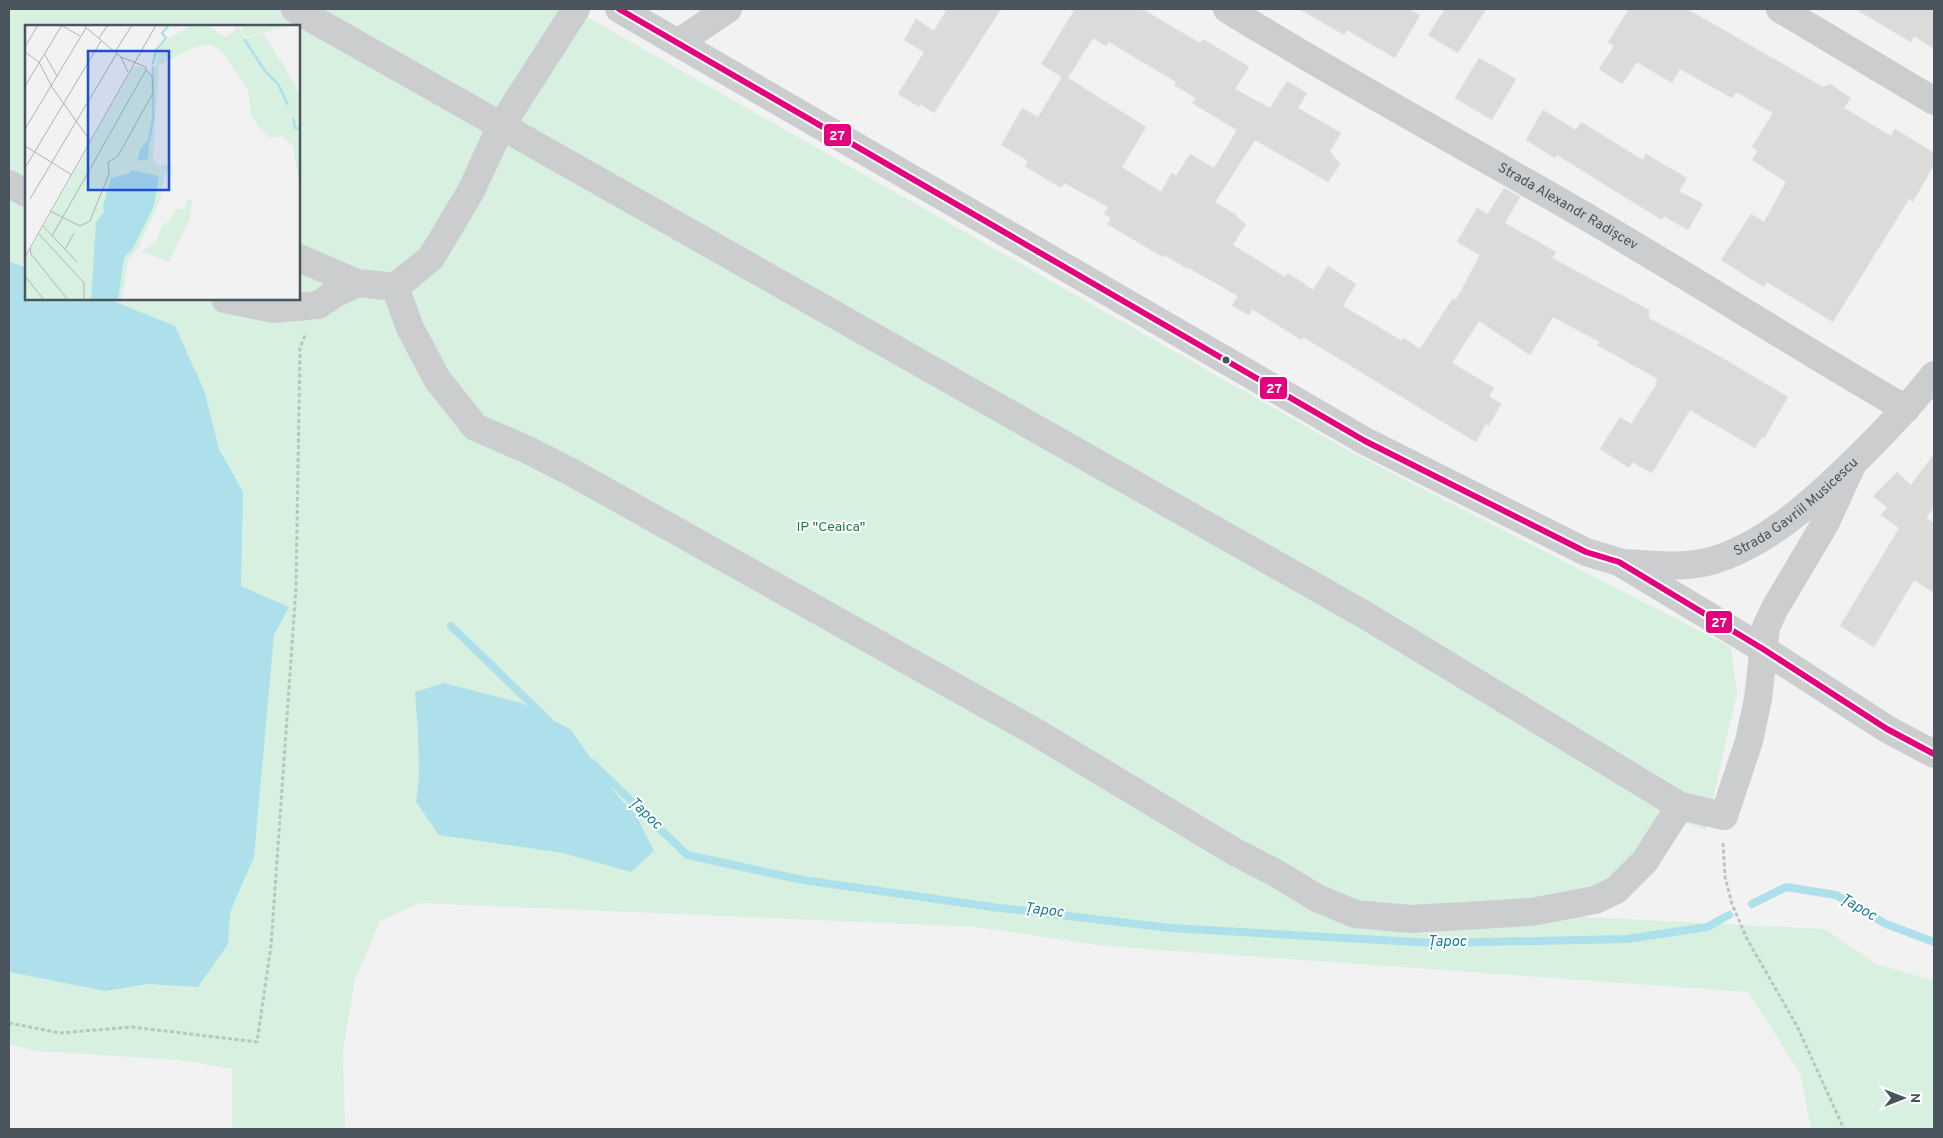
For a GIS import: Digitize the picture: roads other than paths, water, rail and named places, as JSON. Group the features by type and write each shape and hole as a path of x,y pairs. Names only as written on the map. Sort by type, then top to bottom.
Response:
{"street":[{"path":"295,9 1366,615 1680,806 1724,816 1750,741 1758,699 1766,627 1775,608 1826,522 1853,463"},
{"path":"300,258 357,283 395,287 431,258 471,191 501,126 576,9"},
{"path":"620,9 1366,441 1586,552 1619,562 1763,649 1887,729 1934,754"},
{"path":"679,42 728,9"},
{"name":"Strada Alexandr Radișcev","path":"1227,9 1299,53 1598,224 1906,409"},
{"path":"1780,9 1934,101"},
{"path":"9,184 25,192"},
{"path":"230,300 273,309 318,305 336,293 357,283"},
{"path":"395,287 410,328 437,379 475,427 528,450 573,473 1037,733 1235,852 1274,872 1317,898 1355,914 1411,919 1531,912 1594,900 1616,890 1645,861 1680,806"},
{"name":"Strada Gavriil Musicescu","path":"1619,562 1681,566 1711,561 1761,539 1812,500 1853,463 1932,381"}],"water":[{"path":"9,261 25,268 25,300 110,300 175,326 204,390 219,449 243,492 241,586 289,607 274,635 254,857 230,912 228,944 198,987 148,984 105,991 9,972"},
{"path":"444,683 522,703 571,730 615,793 636,815 654,851 631,872 563,853 439,835 416,802 419,776 415,692"}],"waterway":[{"name":"Țapoc","path":"451,626 548,720"},
{"name":"Țapoc","path":"592,763 687,855 803,880 992,907 1170,928 1434,943 1627,939 1707,927 1729,915"},
{"name":"Țapoc","path":"1752,904 1786,887 1836,895 1886,924 1934,942"}],"park label":[{"name":"IP \"Ceaica\"","path":"831,527"}]}
